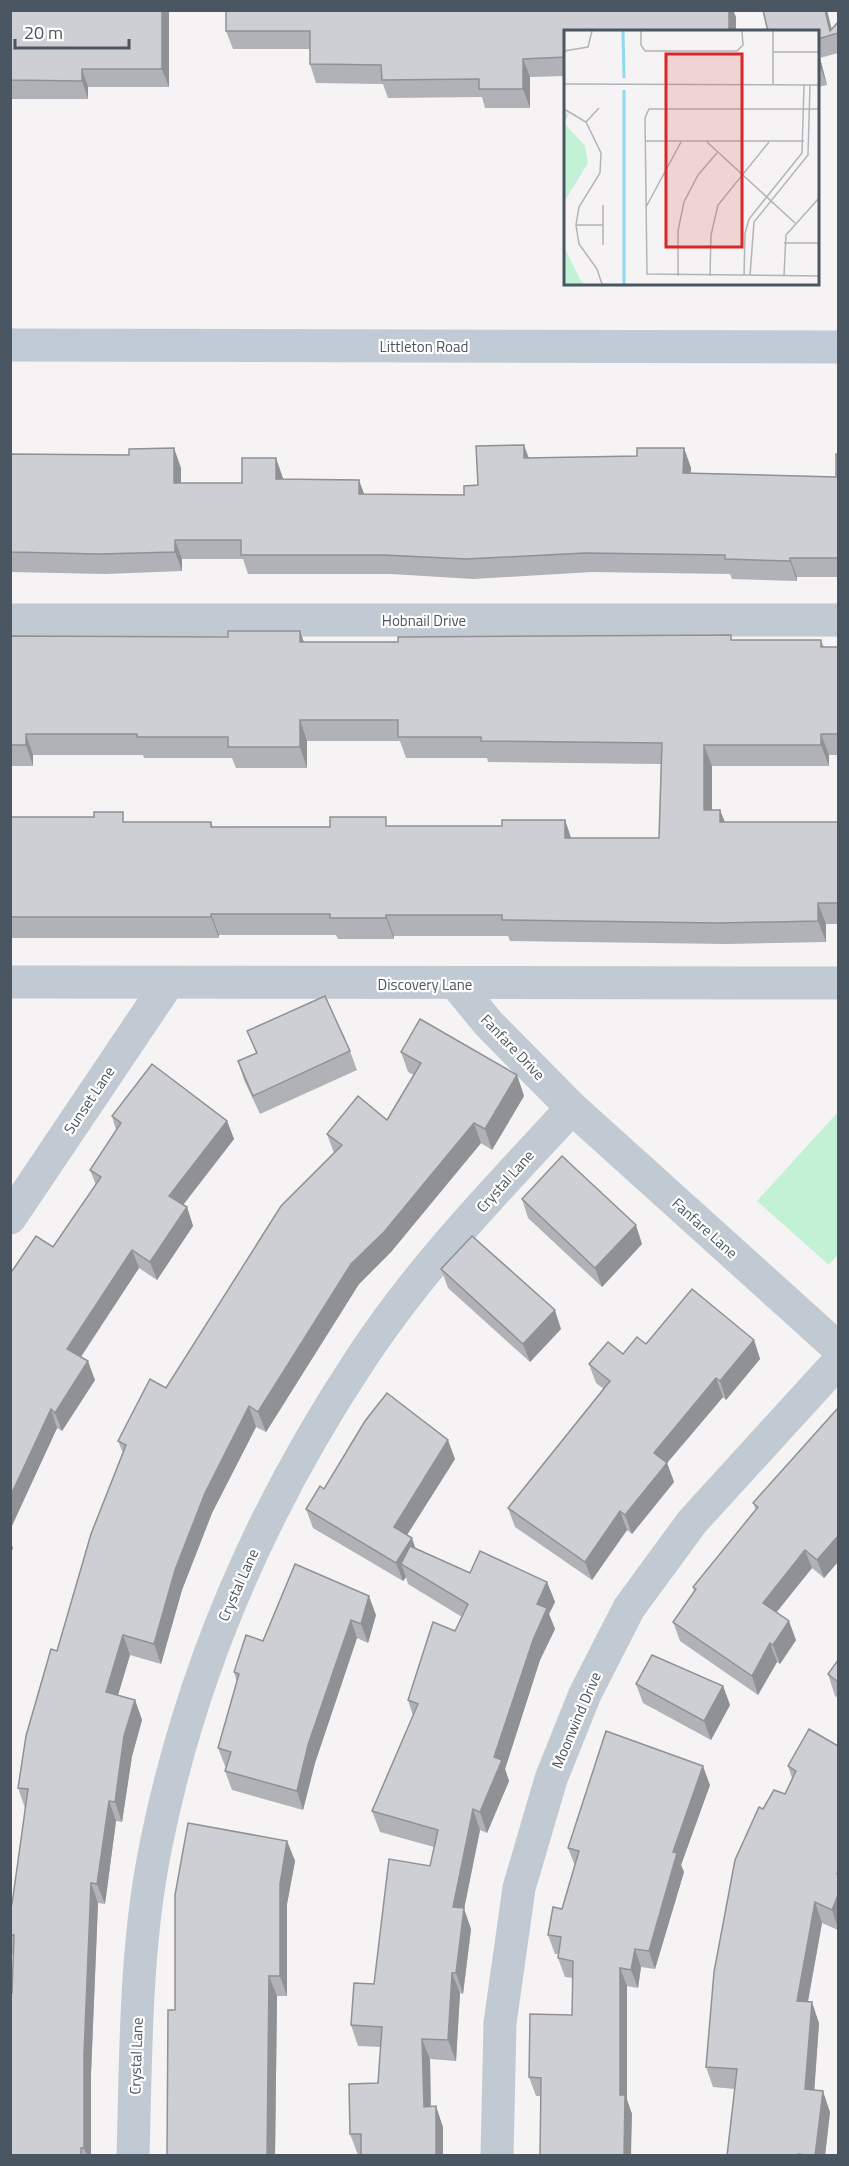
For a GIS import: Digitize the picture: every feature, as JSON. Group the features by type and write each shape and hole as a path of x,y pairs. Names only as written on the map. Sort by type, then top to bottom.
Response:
{"street":[{"name":"Littleton Road","path":"10,345 838,347"},
{"name":"Hobnail Drive","path":"10,620 838,620"},
{"name":"Discovery Lane","path":"10,982 456,984 838,982"},
{"name":"Sunset Lane","path":"10,1218 168,983"},
{"name":"Fanfare Drive","path":"456,984 489,1024 572,1108"},
{"name":"Fanfare Lane","path":"572,1108 838,1348"},
{"name":"Crystal Lane","path":"133,2156 138,1982 155,1847 176,1760 205,1665 222,1621 262,1530 309,1443 361,1359 468,1221 572,1108"},
{"name":"Moonwind Drive","path":"497,2156 500,2024 519,1888 551,1779 585,1694 629,1608 692,1522 838,1362"}],"green space":[{"path":"838,1112 838,1254 829,1265 757,1201"}],"building":[{"path":"10,10 162,10 162,69 82,69 82,81 10,80"},
{"path":"226,10 729,10 729,30 564,30 564,57 523,59 523,89 479,89 479,79 382,80 381,65 310,64 310,31 226,31"},
{"path":"763,10 825,10 830,31 838,22 838,33 819,39 819,30 768,30"},
{"path":"524,445 524,458 637,456 637,448 684,448 683,473 836,477 836,454 838,454 838,558 790,558 790,561 725,559 725,555 585,553 466,559 384,555 241,555 241,540 175,540 175,552 99,554 10,552 10,454 129,455 129,449 174,448 174,483 242,483 242,458 276,458 276,479 359,480 359,494 464,495 464,486 478,485 476,446"},
{"path":"228,631 300,631 300,642 398,642 398,637 731,635 731,640 821,640 821,647 838,647 838,734 821,734 821,745 704,745 704,810 720,810 720,822 838,822 838,903 818,903 818,921 719,923 502,920 502,915 386,915 386,918 330,918 330,914 211,914 211,917 10,917 10,817 94,817 94,812 123,812 123,822 211,822 211,827 330,827 330,817 386,817 386,826 502,826 502,820 565,820 565,838 659,838 662,743 481,741 481,737 398,737 398,720 300,720 300,747 228,747 228,737 137,737 137,734 26,734 26,745 10,745 10,636 228,637"},
{"path":"325,996 350,1051 253,1096 238,1061 257,1053 247,1031"},
{"path":"420,1019 517,1075 485,1129 474,1123 384,1232 351,1264 258,1412 249,1406 205,1493 175,1570 154,1644 123,1635 106,1692 135,1700 124,1736 115,1802 109,1801 97,1884 91,1883 84,2054 84,2148 81,2148 81,2156 10,2156 10,1993 12,1993 14,1935 10,1935 10,1904 12,1904 28,1789 18,1788 26,1736 51,1649 57,1651 91,1534 126,1445 118,1441 150,1379 166,1388 281,1206 342,1145 327,1134 358,1096 387,1120 421,1063 401,1052"},
{"path":"152,1064 227,1121 169,1196 187,1207 150,1262 132,1250 67,1349 88,1361 55,1413 51,1409 10,1497 10,1274 36,1236 53,1247 101,1177 90,1170 121,1123 112,1116"},
{"path":"562,1156 636,1225 595,1268 522,1199"},
{"path":"472,1236 555,1310 523,1344 441,1269"},
{"path":"692,1289 754,1340 720,1381 716,1378 654,1453 667,1463 625,1515 620,1511 585,1562 508,1508 610,1381 589,1364 608,1342 623,1354 637,1337 646,1344"},
{"path":"387,1393 448,1440 394,1527 412,1538 396,1563 306,1509 320,1486 324,1489 365,1421"},
{"path":"838,1408 838,1536 817,1560 805,1550 763,1603 789,1621 773,1645 770,1643 752,1676 673,1622 696,1589 693,1587 758,1507 753,1503"},
{"path":"410,1546 470,1573 480,1551 547,1582 537,1604 547,1608 533,1640 494,1757 502,1760 480,1812 473,1809 453,1907 464,1908 456,1973 452,1973 448,2040 422,2039 424,2107 436,2106 436,2156 361,2156 361,2134 350,2134 349,2084 378,2083 382,2027 351,2025 354,1983 374,1984 389,1859 430,1866 438,1830 372,1811 418,1704 408,1700 433,1622 455,1631 468,1604 401,1564"},
{"path":"295,1564 369,1596 361,1624 351,1620 308,1745 297,1791 225,1771 231,1752 218,1748 239,1674 234,1672 246,1635 263,1641"},
{"path":"652,1655 723,1686 704,1721 636,1684"},
{"path":"838,1660 838,1682 828,1674"},
{"path":"809,1729 838,1746 838,1895 832,1910 815,1902 797,2001 812,2002 805,2089 823,2091 815,2156 798,2154 798,2156 727,2156 737,2069 706,2067 714,1972 735,1860 759,1807 763,1809 774,1790 785,1794 796,1771 788,1766"},
{"path":"606,1731 703,1766 673,1852 677,1853 649,1951 635,1949 631,1970 620,1968 620,2095 625,2095 624,2156 540,2156 541,2078 529,2077 530,2014 572,2015 573,1961 558,1958 561,1937 548,1935 553,1907 562,1909 579,1851 568,1848"},
{"path":"188,1823 287,1841 280,1884 280,1976 269,1976 267,2156 167,2156 168,2010 175,2010 175,1895"}]}
